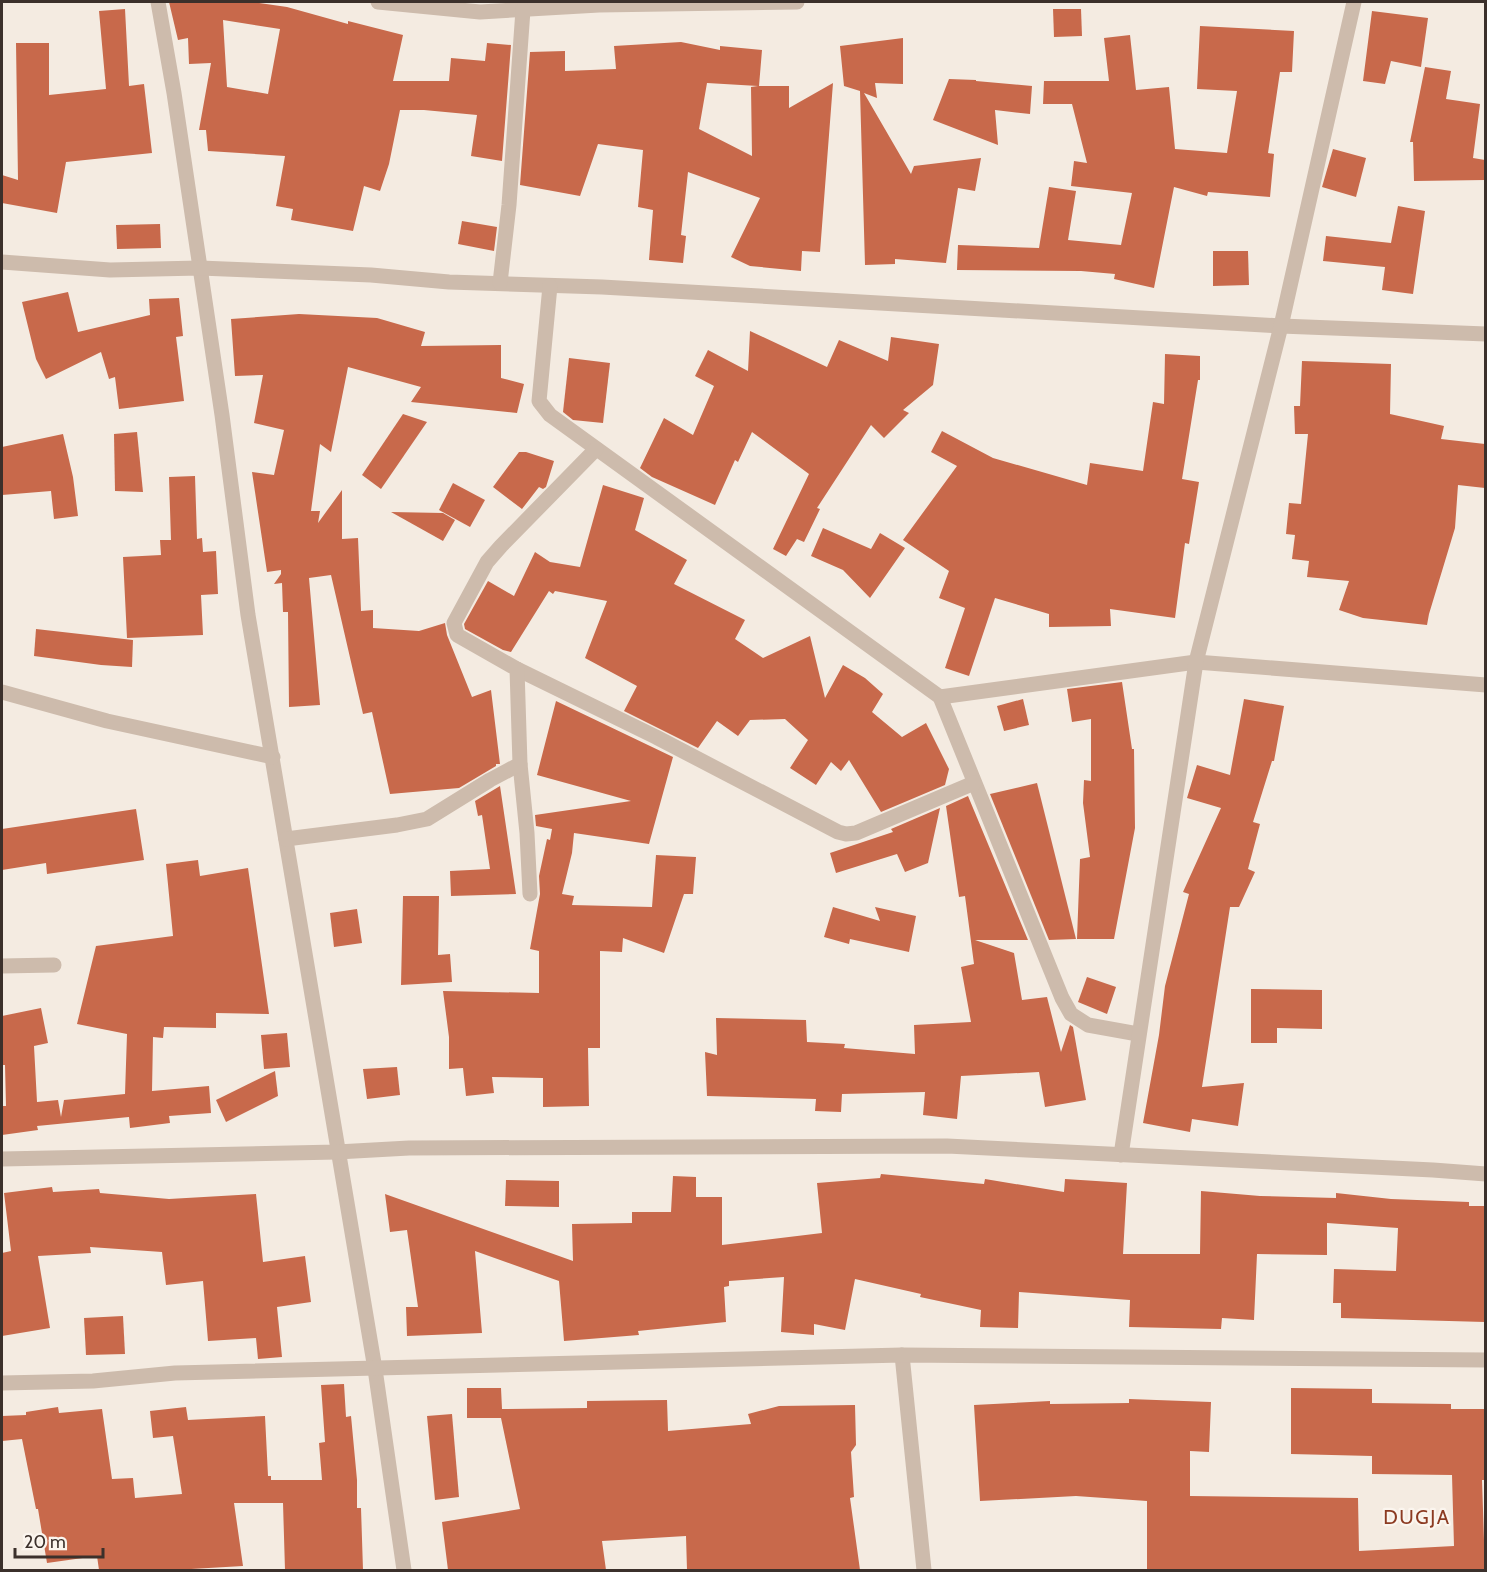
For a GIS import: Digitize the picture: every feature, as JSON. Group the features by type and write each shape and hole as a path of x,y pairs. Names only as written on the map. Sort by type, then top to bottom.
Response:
{"street":[{"path":"158,2 174,93 222,415 248,615 375,1369 404,1570"},
{"path":"378,2 480,12 599,6 797,2"},
{"path":"1120,1155 1196,662 1281,326 1354,2"},
{"path":"500,283 509,205 523,9"},
{"path":"2,262 110,270 200,268 370,275 449,282 1281,326 1485,334"},
{"path":"550,286 539,401 550,415 940,697 1062,998 1071,1014 1088,1025 1138,1034"},
{"path":"596,449 488,562 454,622 457,635 517,669 656,737 838,832 856,833 974,783"},
{"path":"940,697 1196,662 1485,685"},
{"path":"517,669 520,764 530,894"},
{"path":"2,692 107,721 273,757"},
{"path":"286,839 427,819 520,764"},
{"path":"2,966 54,965"},
{"path":"2,1159 338,1152 409,1148 947,1146 1485,1174"},
{"path":"902,1355 924,1570"},
{"path":"2,1383 93,1381 175,1373 902,1355 1485,1360"}],"building":[{"path":"169,2 253,2 287,7 348,24 348,21 403,35 393,81 449,81 451,58 485,61 487,43 511,45 502,161 471,156 477,115 400,110 389,164 380,191 364,186 353,231 291,220 293,209 276,206 285,156 208,151 206,130 199,130 211,63 189,64 188,38 178,40","holes":["223,20 280,29 268,94 227,87"]},
{"path":"125,9 129,86 144,84 152,153 66,162 57,213 2,203 2,175 18,180 16,43 49,43 49,95 106,89 99,11"},
{"path":"1053,9 1081,9 1082,36 1054,37"},
{"path":"1372,11 1428,18 1421,67 1391,61 1385,84 1363,81"},
{"path":"1200,26 1294,31 1292,72 1280,72 1268,153 1274,154 1270,197 1208,192 1207,196 1174,187 1154,288 1114,279 1115,274 1081,271 957,270 958,245 1039,248 1049,187 1076,191 1068,240 1121,245 1132,193 1071,186 1074,161 1087,163 1072,104 1043,104 1044,81 1109,81 1104,38 1130,35 1136,90 1169,87 1175,149 1227,153 1237,91 1197,89"},
{"path":"903,38 903,84 875,83 877,98 864,93 911,174 914,166 981,158 975,191 958,188 946,263 895,259 895,264 865,265 860,91 844,86 840,46"},
{"path":"681,42 720,50 720,46 762,50 759,86 789,86 789,108 833,83 820,252 802,251 801,271 750,266 731,257 760,198 688,172 681,235 686,236 683,263 649,260 653,210 638,207 643,150 598,144 580,196 520,185 530,52 565,51 565,71 616,69 614,46","holes":["707,83 758,86 751,87 752,156 699,129"]},
{"path":"1425,67 1451,71 1446,99 1480,104 1473,158 1485,160 1485,180 1414,181 1413,142 1410,142"},
{"path":"949,79 1032,86 1030,114 995,110 998,145 933,120"},
{"path":"1333,149 1366,158 1356,197 1322,187"},
{"path":"1398,206 1425,211 1413,294 1382,290 1385,267 1323,261 1326,236 1391,243"},
{"path":"462,221 497,227 494,251 458,244"},
{"path":"160,224 161,248 117,249 116,225"},
{"path":"1213,251 1248,251 1249,285 1213,286"},
{"path":"68,292 78,332 150,315 149,299 179,298 183,336 176,337 184,401 119,409 115,377 109,379 101,352 46,379 36,359 22,302"},
{"path":"299,314 377,318 425,332 421,346 501,345 501,378 524,384 517,413 411,402 421,387 348,367 331,452 320,444 311,511 320,511 318,523 342,490 342,539 358,538 361,611 373,610 373,628 419,631 445,623 447,635 472,697 491,690 500,764 496,764 459,788 390,794 372,712 363,714 331,575 309,578 320,705 289,707 288,612 283,612 282,583 274,584 281,570 267,572 252,472 274,475 284,430 254,423 263,375 235,376 231,319"},
{"path":"750,331 827,367 839,340 888,361 891,337 939,344 933,385 903,410 909,413 884,438 871,425 817,508 820,509 804,542 797,539 786,556 773,549 809,474 752,432 738,462 735,460 715,505 652,477 640,468 664,418 693,435 714,386 695,376 708,350 748,371"},
{"path":"1165,354 1200,356 1200,380 1198,380 1182,479 1199,482 1189,544 1185,543 1175,618 1110,609 1111,626 1049,627 1049,614 995,598 969,676 945,668 965,608 939,598 949,571 903,540 957,466 931,452 942,431 993,458 1087,485 1090,463 1143,471 1153,402 1164,404"},
{"path":"569,358 610,363 603,423 573,420 563,412"},
{"path":"1302,361 1391,364 1390,414 1444,426 1441,439 1485,444 1485,488 1458,485 1455,528 1427,625 1363,618 1339,610 1349,581 1307,577 1309,561 1292,559 1295,535 1286,534 1289,503 1301,504 1308,434 1295,434 1294,406 1300,406"},
{"path":"403,414 427,422 381,489 362,475"},
{"path":"137,432 143,492 115,491 114,434"},
{"path":"63,434 73,477 78,516 54,519 51,491 2,495 2,447"},
{"path":"519,452 554,461 546,487 543,489 539,487 522,509 493,487"},
{"path":"195,476 197,539 202,538 203,552 216,551 218,594 201,595 203,635 127,638 123,557 161,555 160,540 171,540 169,477"},
{"path":"453,483 485,500 470,527 439,510"},
{"path":"603,485 644,498 635,530 687,560 674,584 745,620 735,639 763,658 810,636 825,698 843,665 865,678 883,694 872,712 902,737 926,723 949,769 945,785 881,812 849,760 841,771 831,762 816,785 790,768 808,740 785,719 750,720 738,736 717,721 698,748 624,711 637,686 585,658 607,601 555,591 553,594 549,591 511,652 465,629 464,624 488,581 514,596 535,552 550,562 580,567"},
{"path":"391,512 443,513 455,520 443,541"},
{"path":"823,528 871,549 880,533 905,548 870,598 843,570 811,556"},
{"path":"36,629 133,640 132,667 34,656"},
{"path":"1122,682 1132,749 1134,749 1135,828 1114,939 1077,939 1080,859 1090,857 1083,803 1084,780 1091,781 1091,719 1072,722 1067,689"},
{"path":"1023,699 1029,725 1004,731 997,706"},
{"path":"1244,699 1284,706 1274,761 1272,761 1253,822 1260,824 1248,869 1255,872 1239,907 1230,907 1202,1087 1244,1083 1238,1126 1192,1119 1190,1132 1143,1123 1159,1035 1165,986 1189,894 1183,892 1221,808 1187,798 1197,765 1230,775"},
{"path":"556,701 673,757 649,844 574,833 572,853 562,894 574,896 572,905 652,907 656,855 696,857 693,894 684,894 664,953 623,938 622,952 600,951 600,1048 588,1048 589,1106 543,1107 543,1078 492,1077 494,1093 466,1096 463,1068 449,1069 449,1037 443,991 539,993 539,951 530,949 540,894 539,876 547,839 550,840 552,829 536,826 535,815 631,801 537,775"},
{"path":"1037,783 1076,939 1049,940 990,794"},
{"path":"500,786 516,894 451,896 450,871 490,869 482,815 478,816 475,801"},
{"path":"968,796 1028,940 975,940 1014,953 1022,1000 1047,997 1061,1052 1070,1025 1073,1027 1086,1100 1045,1107 1039,1072 961,1076 957,1119 923,1115 925,1092 842,1094 841,1112 815,1111 816,1099 707,1096 705,1052 717,1055 716,1018 806,1020 807,1042 845,1044 844,1048 915,1054 914,1025 971,1022 961,967 974,964 965,896 959,897 946,806"},
{"path":"940,808 928,863 905,872 897,854 836,873 830,853 893,832 891,829"},
{"path":"136,809 144,860 47,874 46,863 2,870 2,829"},
{"path":"198,860 200,876 248,868 269,1014 216,1013 216,1028 164,1027 163,1038 153,1037 152,1091 209,1086 211,1113 169,1116 170,1123 130,1128 129,1117 37,1126 38,1130 2,1135 2,1106 6,1106 5,1065 2,1065 2,1016 41,1008 48,1043 34,1046 37,1102 58,1100 61,1117 64,1100 125,1094 127,1034 77,1024 96,946 173,936 166,864"},
{"path":"403,896 439,896 438,955 450,954 452,982 401,985"},
{"path":"833,907 880,921 875,907 916,916 909,952 850,939 849,944 824,937"},
{"path":"357,909 362,943 334,947 330,913"},
{"path":"1087,977 1116,987 1107,1014 1078,1002"},
{"path":"1251,989 1322,990 1322,1029 1277,1028 1277,1043 1251,1043"},
{"path":"287,1033 290,1067 264,1069 261,1035"},
{"path":"397,1067 400,1095 367,1099 363,1069"},
{"path":"275,1071 278,1096 226,1122 216,1100"},
{"path":"881,1174 984,1184 985,1179 1064,1192 1065,1179 1127,1183 1123,1254 1200,1254 1201,1191 1260,1196 1336,1198 1336,1193 1391,1199 1469,1202 1469,1206 1485,1206 1485,1322 1341,1318 1341,1303 1333,1303 1334,1269 1396,1271 1398,1228 1327,1223 1327,1255 1257,1254 1254,1320 1222,1318 1221,1329 1129,1327 1130,1300 1019,1292 1018,1328 980,1327 981,1310 920,1297 921,1294 855,1279 845,1330 814,1324 814,1335 781,1332 784,1277 729,1281 729,1286 724,1287 726,1322 638,1331 639,1335 564,1341 559,1281 475,1251 482,1333 407,1336 406,1307 418,1307 407,1230 390,1232 385,1194 573,1261 572,1224 632,1223 632,1212 671,1212 673,1176 696,1177 696,1197 722,1197 722,1245 822,1233 817,1183 880,1178"},
{"path":"506,1180 559,1181 559,1207 505,1206"},
{"path":"52,1187 53,1192 99,1189 100,1193 169,1199 256,1194 263,1262 305,1256 311,1302 277,1307 282,1357 258,1359 256,1338 208,1341 203,1281 166,1285 162,1252 90,1247 91,1253 38,1256 50,1328 2,1336 2,1253 11,1251 4,1193"},
{"path":"123,1316 125,1354 86,1355 84,1318"},
{"path":"344,1384 346,1417 351,1416 357,1480 357,1508 361,1508 363,1570 285,1570 283,1503 234,1503 243,1566 174,1570 99,1570 97,1556 47,1563 38,1509 36,1509 22,1439 2,1441 2,1416 26,1415 26,1412 58,1407 59,1413 102,1409 112,1479 133,1478 135,1498 182,1494 173,1436 153,1438 150,1411 186,1407 188,1420 265,1416 268,1476 271,1476 271,1480 322,1480 319,1443 325,1442 321,1385"},
{"path":"467,1388 501,1388 502,1409 587,1408 587,1401 667,1400 668,1431 751,1424 748,1414 779,1406 855,1405 856,1445 851,1452 854,1497 850,1498 860,1570 687,1570 686,1536 602,1541 606,1570 448,1570 442,1522 520,1509 501,1418 467,1418"},
{"path":"1291,1388 1372,1389 1372,1403 1451,1404 1451,1409 1485,1409 1484,1480 1482,1480 1485,1570 1147,1570 1147,1501 1076,1496 980,1501 974,1405 1050,1401 1050,1404 1129,1403 1129,1399 1211,1402 1209,1452 1190,1451 1190,1496 1358,1498 1359,1551 1454,1546 1452,1475 1372,1474 1372,1456 1291,1454"},
{"path":"452,1414 459,1497 435,1500 427,1416"}],"district":[{"name":"DUGJA","path":"1417,1517"}]}
